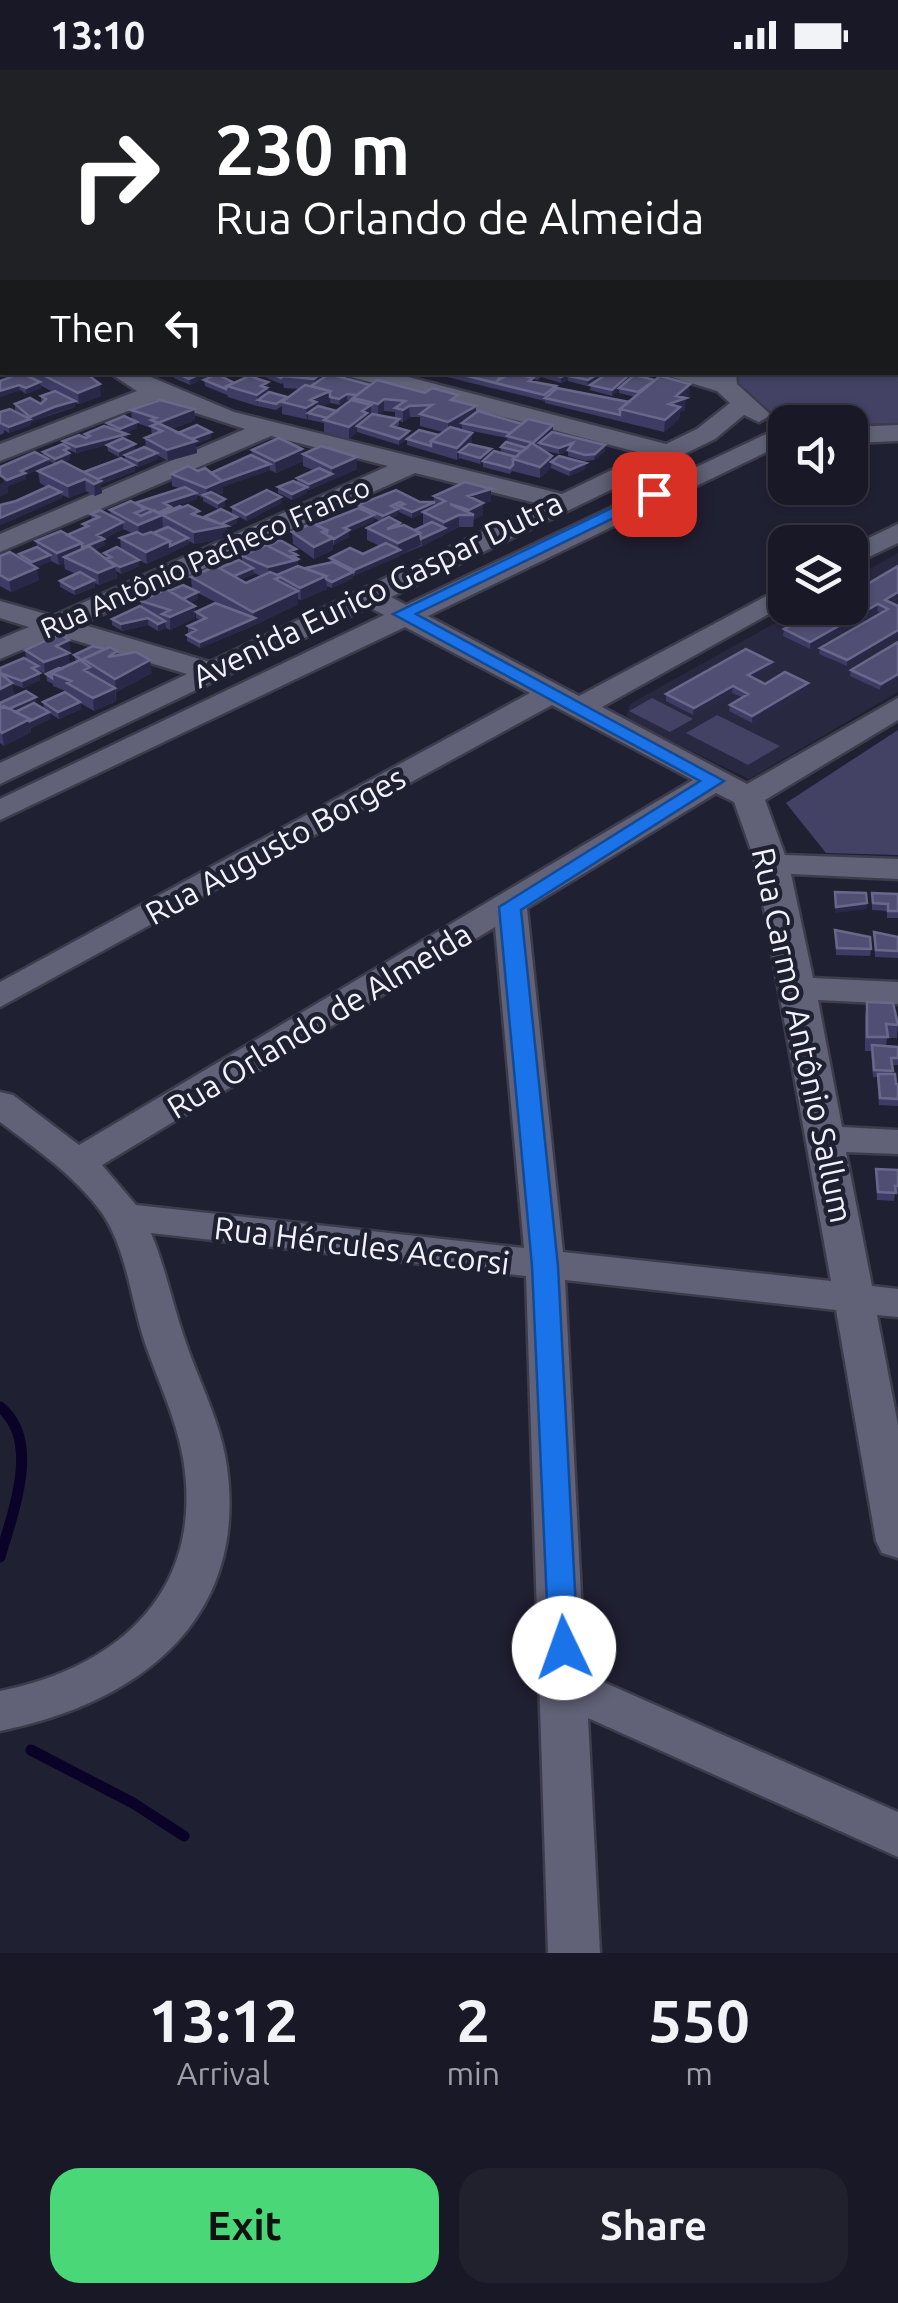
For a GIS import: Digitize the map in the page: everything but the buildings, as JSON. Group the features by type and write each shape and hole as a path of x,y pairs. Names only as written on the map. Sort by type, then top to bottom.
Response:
{"street":[{"path":"125,375 156,392 267,429 564,502"},
{"path":"371,375 669,452"},
{"path":"679,375 730,388 768,414"},
{"name":"Avenida Eurico Gaspar Dutra","path":"4,795 212,672 706,434 730,388"},
{"path":"0,452 156,392"},
{"path":"0,544 267,429"},
{"path":"868,434 898,433"},
{"name":"Avenida Eurico Gaspar Dutra","path":"4,795 402,614 768,441"},
{"name":"Rua Antônio Pacheco Franco","path":"0,650 411,465"},
{"path":"868,548 898,532"},
{"path":"369,596 748,796 898,706"},
{"name":"Rua Augusto Borges","path":"0,996 564,702 768,602"},
{"path":"0,609 212,672"},
{"name":"Rua Orlando de Almeida","path":"77,1163 510,907 714,781"},
{"name":"Rua Carmo Antônio Sallum","path":"748,796 772,864 798,988 858,1300 898,1541"},
{"path":"772,864 898,869"},
{"path":"510,907 545,1266 574,1953"},
{"path":"798,988 898,993"},
{"path":"0,1104 77,1163 124,1217 206,1466 210,1515 196,1573 161,1636 108,1678 28,1708 0,1711"},
{"path":"827,1138 898,1142"},
{"name":"Rua Hércules Accorsi","path":"124,1217 898,1304"},
{"path":"565,1686 898,1834"}],"shaded area":[{"path":"736,375 898,375 898,427 868,430 868,405 768,405 768,410 734,382"},
{"path":"898,553 898,692 749,779 626,719 630,704 772,625 868,625 868,570"},
{"path":"652,698 693,719 670,732 629,711"},
{"path":"717,715 780,746 748,765 686,733"},
{"path":"898,730 898,855 826,853 786,803"}],"waterway":[{"path":"0,1407 13,1421 22,1458 16,1500 0,1557"},
{"path":"31,1750 133,1803 184,1836"}],"route":[{"path":"564,1648 545,1266 510,907 714,781 402,614 654,494"}]}
